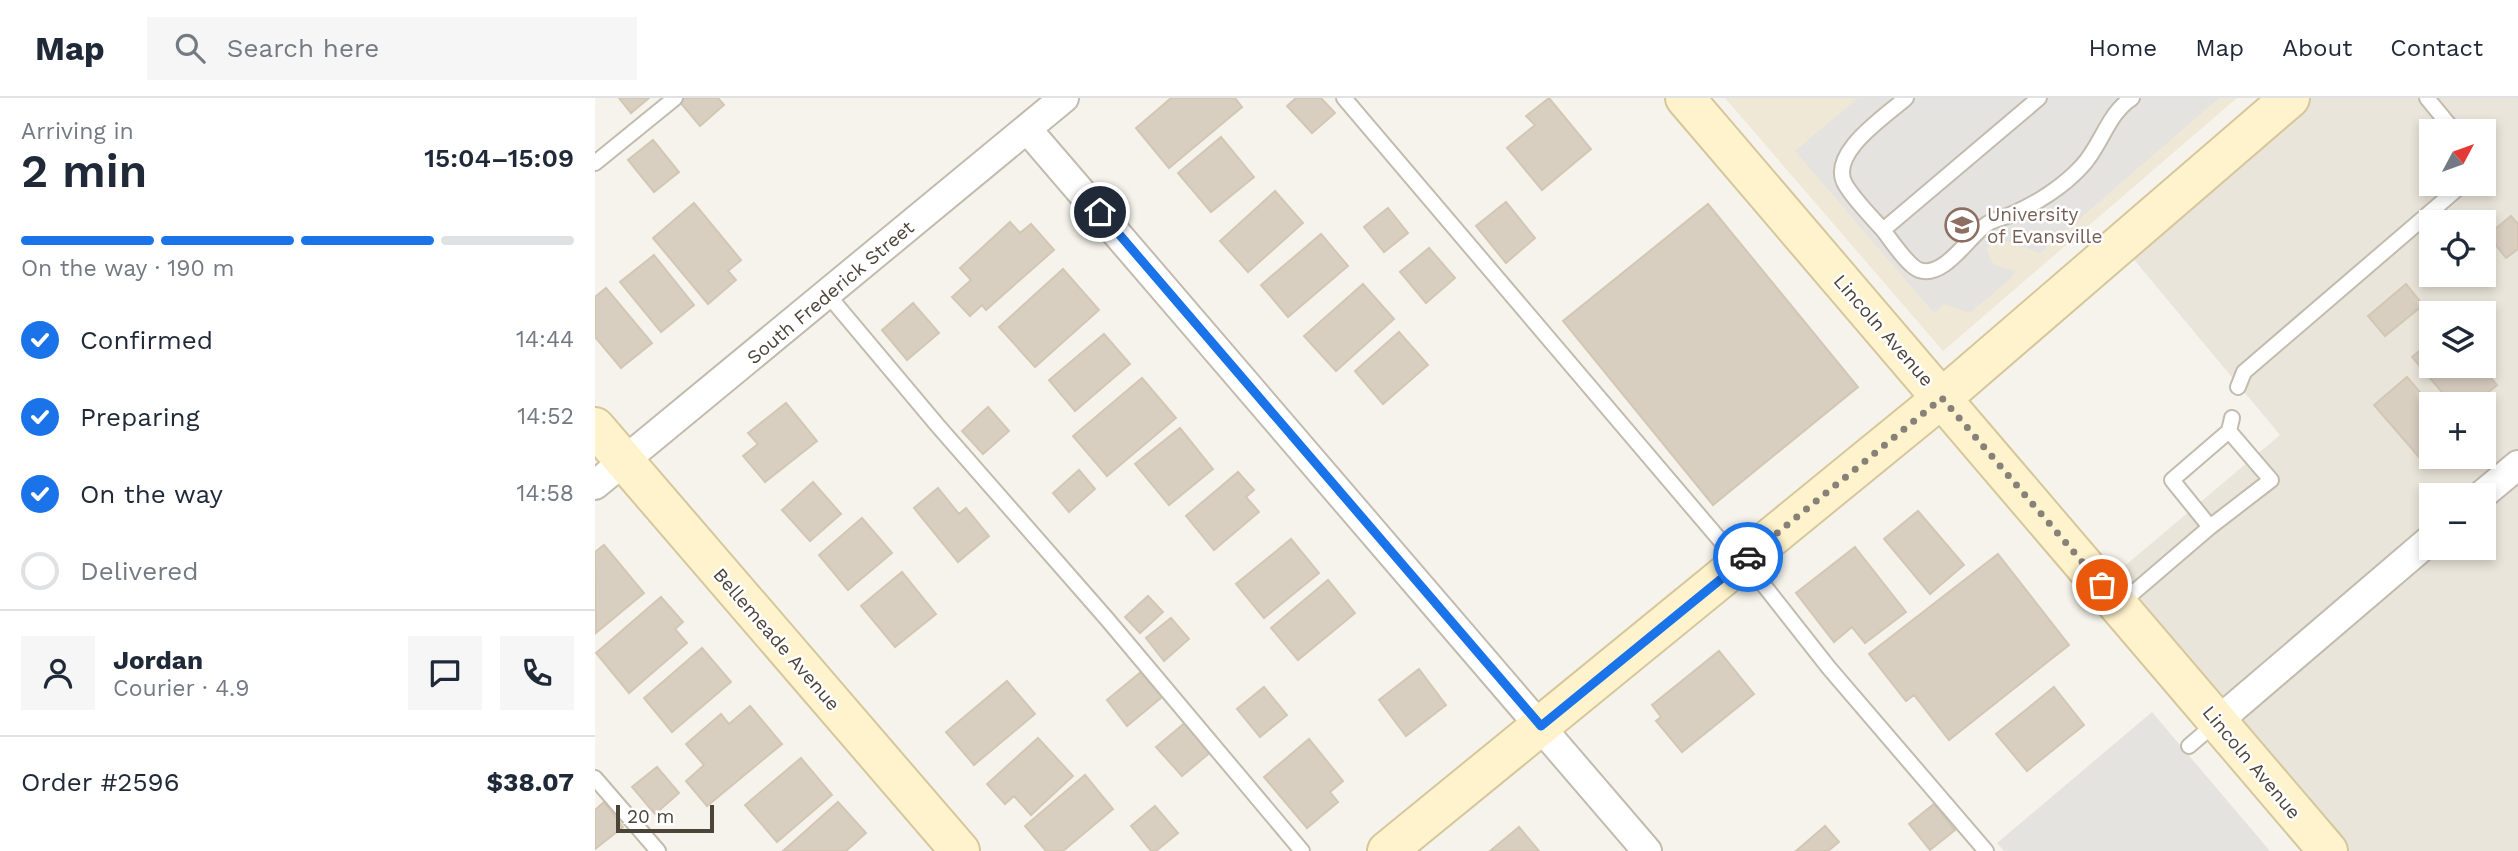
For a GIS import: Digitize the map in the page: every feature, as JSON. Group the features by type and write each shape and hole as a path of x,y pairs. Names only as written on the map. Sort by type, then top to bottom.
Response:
{"street":[{"name":"South Frederick Street","path":"595,485 1064,98"},
{"name":"Lincoln Avenue","path":"1685,98 2327,851"},
{"path":"1387,851 1942,398 2290,98"},
{"path":"1027,129 1647,851"},
{"name":"Bellemeade Avenue","path":"595,427 960,851"},
{"path":"2496,483 2518,465"},
{"path":"2218,721 2419,549"}],"lane":[{"path":"595,163 674,98"},
{"path":"1344,98 1731,554 1744,560 1829,668 1986,851"},
{"path":"1906,98 1844,155 1840,169 1844,183 1919,270 1935,270 1987,223 2013,214 2041,199 2081,168 2099,145 2119,109 2132,98"},
{"path":"1883,230 2039,98"},
{"path":"2427,98 2444,119"},
{"path":"2238,387 2244,372 2449,196"},
{"path":"828,295 938,426 1107,619 1302,851"},
{"path":"2119,606 2210,527 2271,480 2230,425 2172,480 2210,527"},
{"path":"2189,746 2218,721"},
{"path":"595,778 658,851"}],"shaded area":[{"name":"University of Evansville","path":"1725,98 2237,98 1943,351"},
{"name":"University of Evansville","path":"1858,98 2219,98 2040,253 2000,239 1995,240 1987,249 1990,260 1995,265 2015,271 2012,277 1970,313 1944,304 1934,313 1795,151"},
{"path":"2290,98 2518,98 2518,851 2327,851 2102,585 2280,435 2121,244"},
{"path":"2152,712 2270,851 2004,851 1997,843"}],"building":[{"path":"619,98 649,98 631,113"},
{"path":"683,98 718,98 724,105 700,126 679,101"},
{"path":"1171,98 1235,98 1242,107 1169,168 1136,128"},
{"path":"1296,98 1321,98 1335,113 1312,133 1287,106"},
{"path":"1549,98 1591,149 1542,190 1507,148 1535,125 1526,116"},
{"path":"1221,137 1254,177 1211,212 1178,173"},
{"path":"653,140 679,172 654,192 628,160"},
{"path":"1275,191 1303,223 1248,272 1220,241"},
{"path":"1506,202 1535,238 1506,263 1476,226"},
{"path":"694,203 741,260 728,271 736,280 708,304 653,238"},
{"path":"1708,204 1858,387 1713,505 1563,321"},
{"path":"1388,208 1408,233 1384,252 1364,227"},
{"path":"2511,216 2518,224 2518,249 2506,258 2496,245 2496,228"},
{"path":"1010,222 1020,233 1031,224 1054,250 986,310 982,305 970,316 952,297 971,280 960,268"},
{"path":"1321,234 1348,266 1288,317 1261,285"},
{"path":"1429,248 1455,278 1426,303 1400,272"},
{"path":"654,255 694,305 661,332 620,282"},
{"path":"1063,269 1099,310 1035,367 999,327"},
{"path":"1363,284 1394,319 1336,371 1304,336"},
{"path":"2406,284 2420,301 2419,308 2385,336 2368,316"},
{"path":"606,288 652,343 621,368 595,337 595,297"},
{"path":"913,303 939,333 907,360 882,330"},
{"path":"1399,332 1428,365 1383,404 1355,371"},
{"path":"1104,334 1130,364 1075,411 1049,380"},
{"path":"2419,351 2419,365 2412,357"},
{"path":"2407,377 2420,392 2419,457 2374,405"},
{"path":"1142,378 1176,418 1107,476 1073,436"},
{"path":"2430,378 2491,378 2497,385 2489,392 2442,392"},
{"path":"786,403 817,441 765,482 743,456 758,444 748,433"},
{"path":"988,407 1009,431 983,454 962,431"},
{"path":"1180,428 1213,469 1169,505 1135,464"},
{"path":"1079,470 1095,489 1069,512 1053,493"},
{"path":"1238,472 1254,490 1246,497 1259,512 1214,550 1186,516"},
{"path":"813,482 841,514 810,541 782,510"},
{"path":"938,488 959,514 966,508 989,536 958,562 914,508"},
{"path":"1918,511 1964,565 1930,594 1884,539"},
{"path":"862,518 892,553 848,590 819,555"},
{"path":"1291,539 1319,573 1264,618 1236,584"},
{"path":"604,545 644,593 596,633 595,552"},
{"path":"1855,547 1906,612 1865,643 1852,627 1834,642 1796,593"},
{"path":"1998,554 2069,645 1949,740 1914,695 1906,701 1869,654"},
{"path":"902,572 936,614 895,647 861,606"},
{"path":"1328,580 1355,613 1298,660 1271,628"},
{"path":"1148,596 1163,612 1140,633 1125,617"},
{"path":"661,597 683,622 675,629 687,643 629,693 596,653"},
{"path":"1171,618 1189,639 1164,661 1146,638"},
{"path":"702,648 731,682 672,732 644,698"},
{"path":"1719,651 1754,694 1682,752 1656,721 1661,717 1652,705"},
{"path":"1419,669 1446,705 1406,736 1379,700"},
{"path":"1141,672 1162,697 1127,726 1107,700"},
{"path":"1007,681 1035,714 974,765 946,732"},
{"path":"1264,687 1287,715 1260,737 1237,709"},
{"path":"2054,687 2084,725 2027,771 1996,734"},
{"path":"750,706 782,744 707,806 686,781 704,765 686,744 721,714 729,724"},
{"path":"1186,722 1212,751 1182,776 1156,747"},
{"path":"1038,738 1073,776 1031,815 1014,796 1005,804 987,784"},
{"path":"1309,739 1343,781 1330,792 1338,802 1307,828 1264,777"},
{"path":"801,758 832,795 777,842 745,805"},
{"path":"657,767 679,793 655,814 632,787"},
{"path":"1085,775 1113,809 1063,851 1046,851 1025,826"},
{"path":"604,802 623,827 595,849 595,810"},
{"path":"838,802 866,833 846,851 783,851"},
{"path":"1934,804 1955,830 1930,850 1909,824"},
{"path":"1155,806 1178,833 1156,851 1151,851 1131,826"},
{"path":"1825,826 1839,842 1828,851 1796,851"},
{"path":"1519,827 1539,851 1490,851"}],"way so far":[{"path":"1748,557 1942,398 2102,585"}],"place":[{"name":"University of Evansville","path":"1962,225"}],"route":[{"path":"1100,212 1541,726 1748,557"}]}
